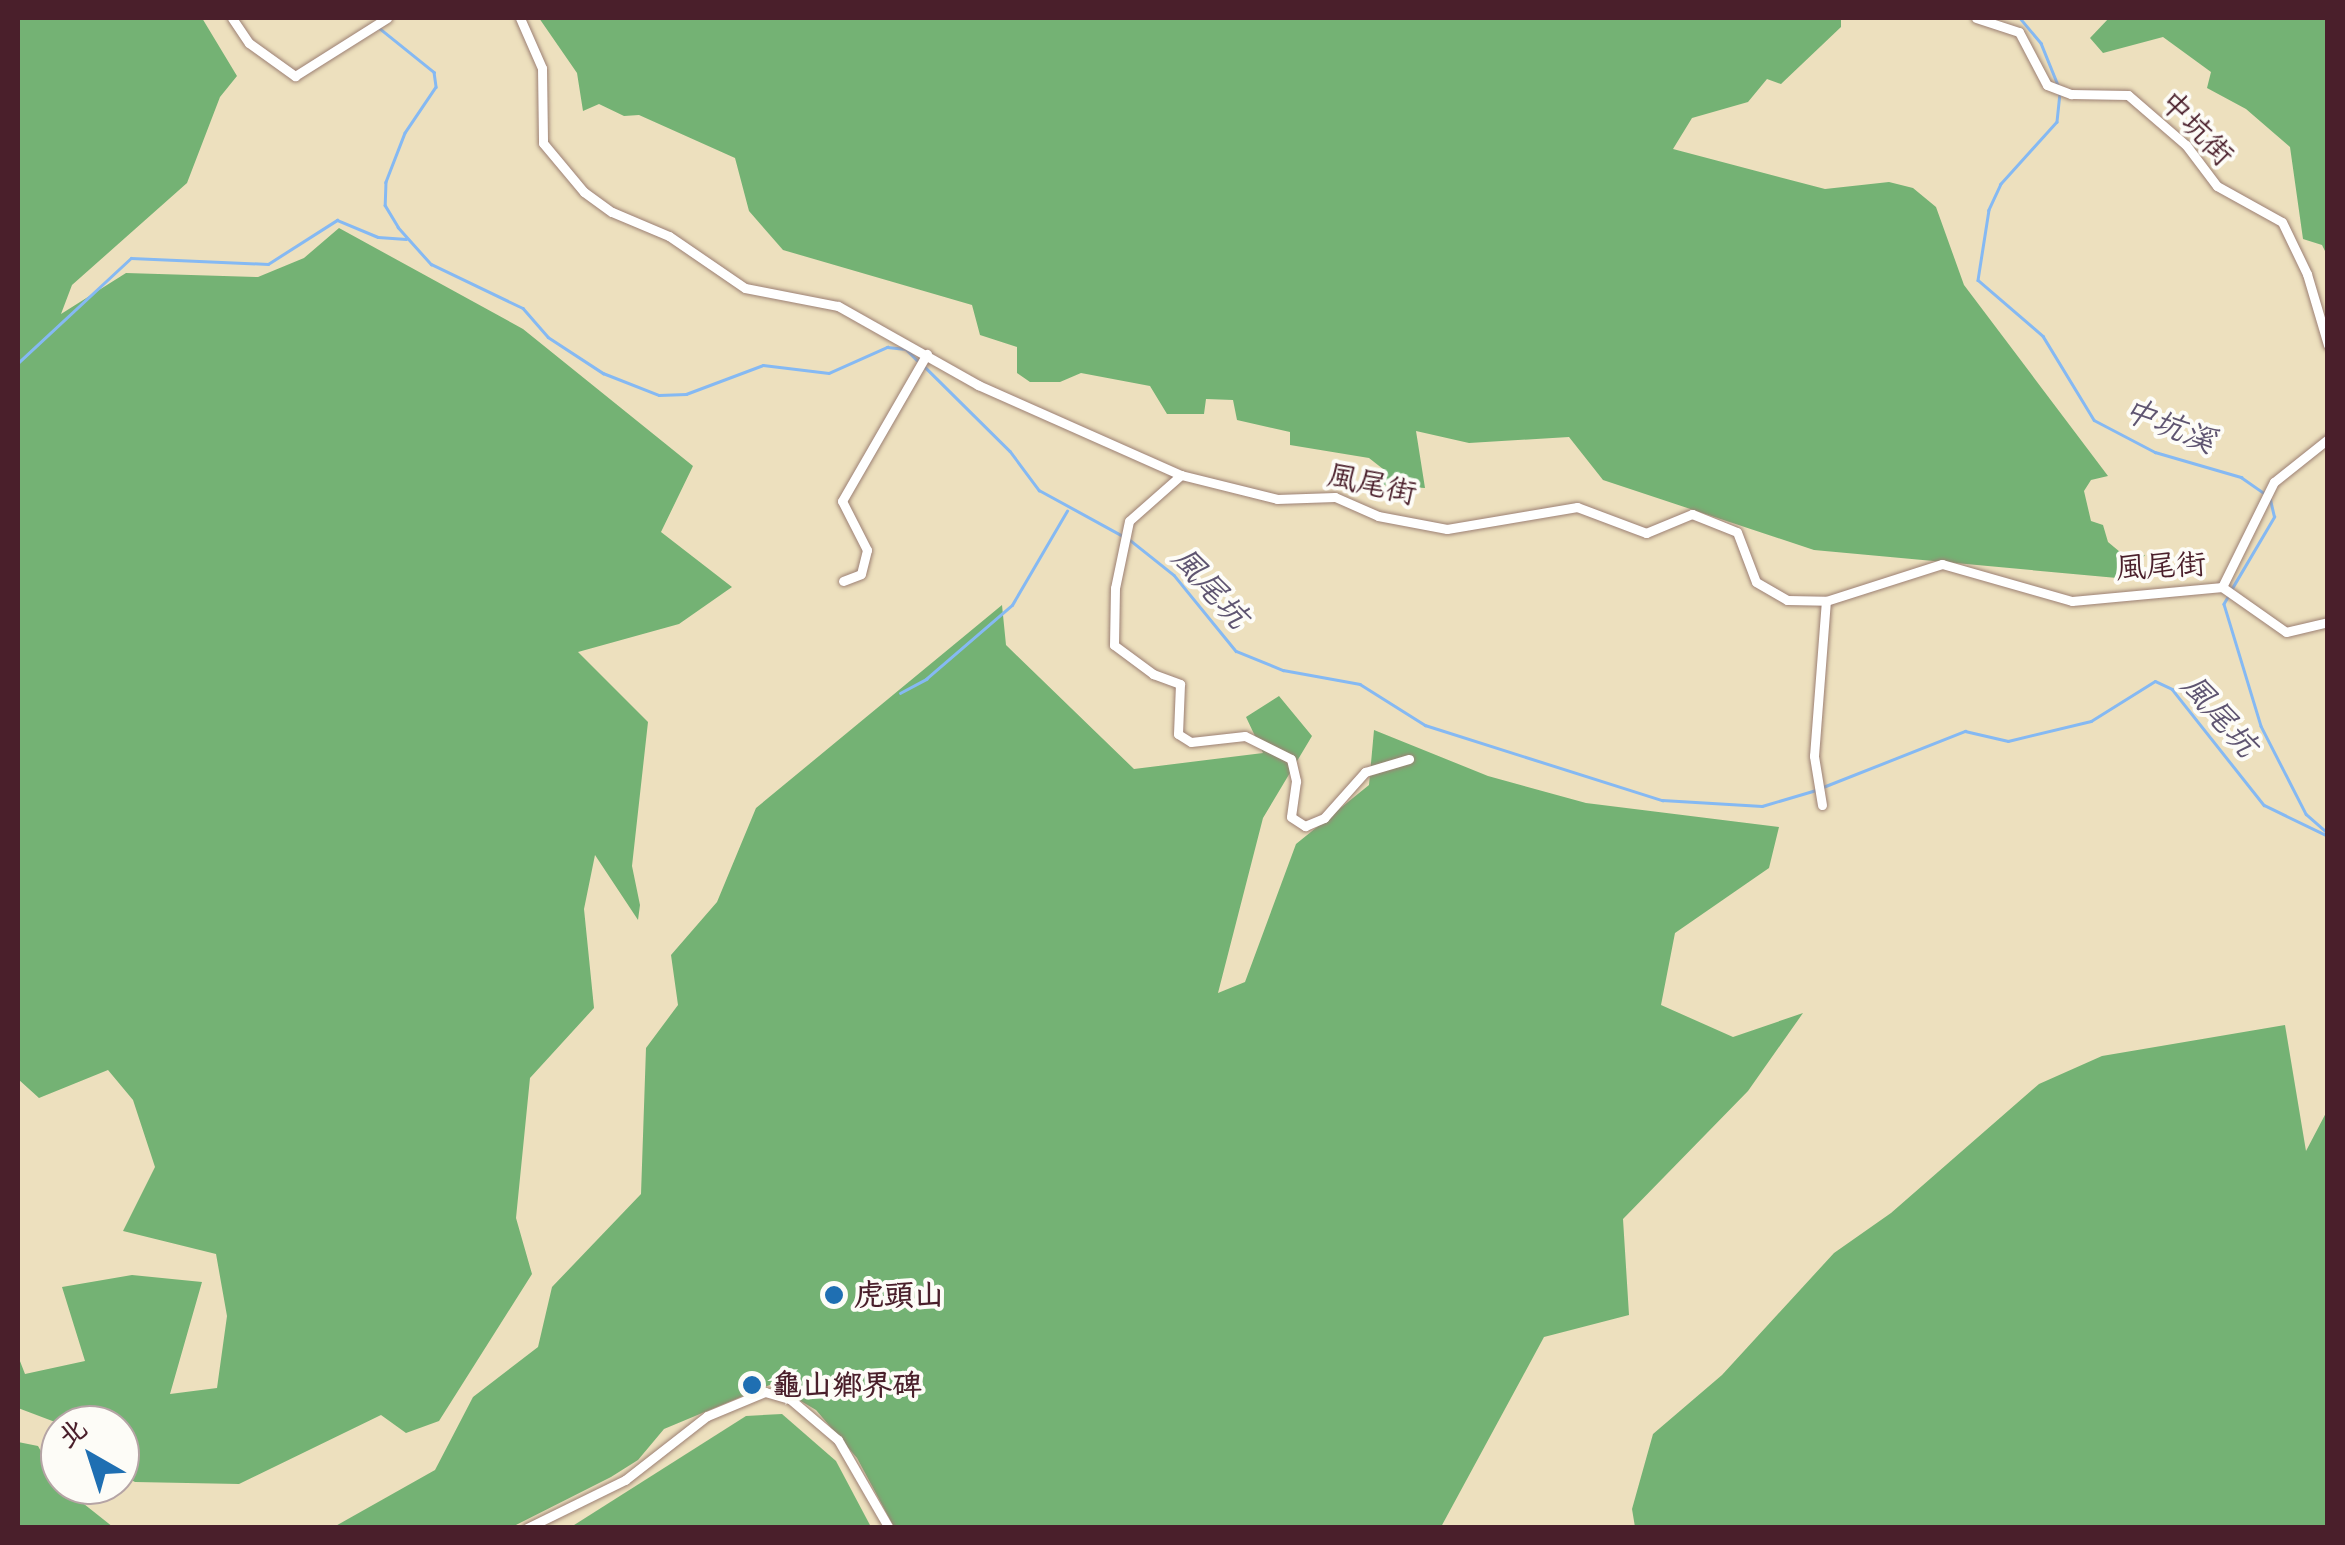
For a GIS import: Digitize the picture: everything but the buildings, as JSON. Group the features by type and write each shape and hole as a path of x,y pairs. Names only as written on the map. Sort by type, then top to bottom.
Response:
{"street":[{"path":"232,18 249,42 295,76 373,31 384,20"},
{"name":"風尾街","path":"520,18 542,68 543,144 584,192 612,212 670,236 745,288 838,306 978,386 1180,475 1277,500 1335,498 1378,516 1447,529 1577,507 1646,532 1692,514 1737,532 1752,575 1767,592 1826,601 1942,564 2072,601 2222,587 2286,632 2328,622"},
{"name":"中坑街","path":"1976,18 2019,32 2047,85 2072,94 2128,94 2186,145 2217,186 2282,222 2307,274 2328,345"},
{"path":"843,581 861,574 867,550 842,501 926,356"},
{"path":"2222,587 2260,502 2274,482 2328,439"},
{"path":"1180,475 1129,521 1114,645 1153,674 1180,684 1184,701 1174,728 1186,741 1245,736 1291,759 1296,824 1324,818 1365,772 1409,759"},
{"path":"1822,805 1818,782 1826,601"},
{"path":"527,1528 625,1480 706,1416 765,1392 790,1399 838,1440 889,1528"}],"green space":[{"path":"18,18 202,18 237,76 220,97 187,183 72,285 61,314 126,273 258,277 304,258 339,228 523,329 693,466 661,532 732,587 679,624 578,652 648,722 632,866 640,905 638,920 595,855 584,909 594,1008 530,1078 516,1218 532,1274 439,1421 406,1433 381,1415 239,1484 140,1482 140,1405 40,1405 40,1416 18,1408 18,1356 25,1374 85,1361 62,1287 132,1275 202,1282 170,1394 217,1388 227,1316 216,1254 123,1231 155,1167 133,1100 108,1070 39,1098 18,1079"},
{"path":"539,18 1841,18 1841,27 1781,84 1767,79 1748,102 1692,118 1673,149 1825,189 1889,182 1913,188 1936,207 1964,285 2108,476 2091,480 2084,491 2091,521 2103,525 2108,542 2120,552 2145,555 2128,579 1814,550 1603,480 1569,437 1469,443 1416,431 1425,488 1382,485 1383,469 1369,458 1290,445 1290,432 1237,420 1233,400 1206,399 1204,414 1167,414 1150,386 1081,373 1060,382 1030,382 1017,373 1017,347 980,335 972,305 783,250 749,211 735,158 639,115 624,116 599,104 583,111 577,73"},
{"path":"2109,18 2327,18 2327,255 2322,245 2303,239 2290,147 2246,109 2207,88 2211,72 2163,37 2103,53 2090,38"},
{"path":"1002,605 1006,645 1134,769 1263,753 1246,717 1279,696 1312,736 1263,818 1218,993 1245,982 1296,844 1369,785 1374,730 1488,776 1586,803 1779,827 1769,868 1675,933 1661,1005 1733,1037 1803,1013 1748,1091 1623,1219 1629,1315 1544,1337 1441,1527 894,1527 857,1458 816,1410 772,1384 664,1429 638,1460 512,1527 332,1528 435,1470 473,1397 538,1347 552,1287 641,1194 646,1048 678,1005 671,955 717,902 756,808"},
{"path":"2285,1025 2306,1151 2327,1111 2327,1527 1635,1527 1632,1509 1653,1434 1722,1375 1834,1253 1891,1213 2039,1084 2102,1056"},
{"path":"782,1414 836,1461 871,1527 571,1527 746,1416"},
{"path":"18,1442 40,1450 40,1505 85,1505 113,1527 18,1527"}],"waterway":[{"name":"中坑溪","path":"2020,18 2041,43 2058,85"},
{"name":"風尾坑","path":"378,27 434,72 436,87 405,133 386,182 385,205 398,227 431,264 523,308 548,337 603,373 659,395 686,394 763,365 829,373 887,347 906,349 917,360"},
{"name":"中坑溪","path":"2060,93 2057,122 2001,184 1989,210 1978,280 2043,336 2094,420 2155,452 2241,477 2265,494"},
{"path":"18,363 131,258 268,264 337,220 378,237 406,239"},
{"name":"風尾坑","path":"923,365 1010,451 1039,490 1123,536"},
{"name":"中坑溪","path":"2231,590 2274,517 2270,500"},
{"path":"900,693 926,679 1012,605 1067,511"},
{"name":"風尾坑","path":"1130,540 1174,575 1236,651 1283,670 1360,684 1425,725 1662,800 1762,806 1816,790"},
{"name":"中坑溪","path":"2228,597 2224,604 2261,726 2306,814 2328,833"},
{"name":"風尾坑","path":"1823,787 1965,731 2008,741 2091,721 2155,681 2172,689 2264,805 2328,836"}],"place":[{"name":"虎頭山","path":"834,1295"},
{"name":"龜山鄉界碑","path":"752,1385"}]}
